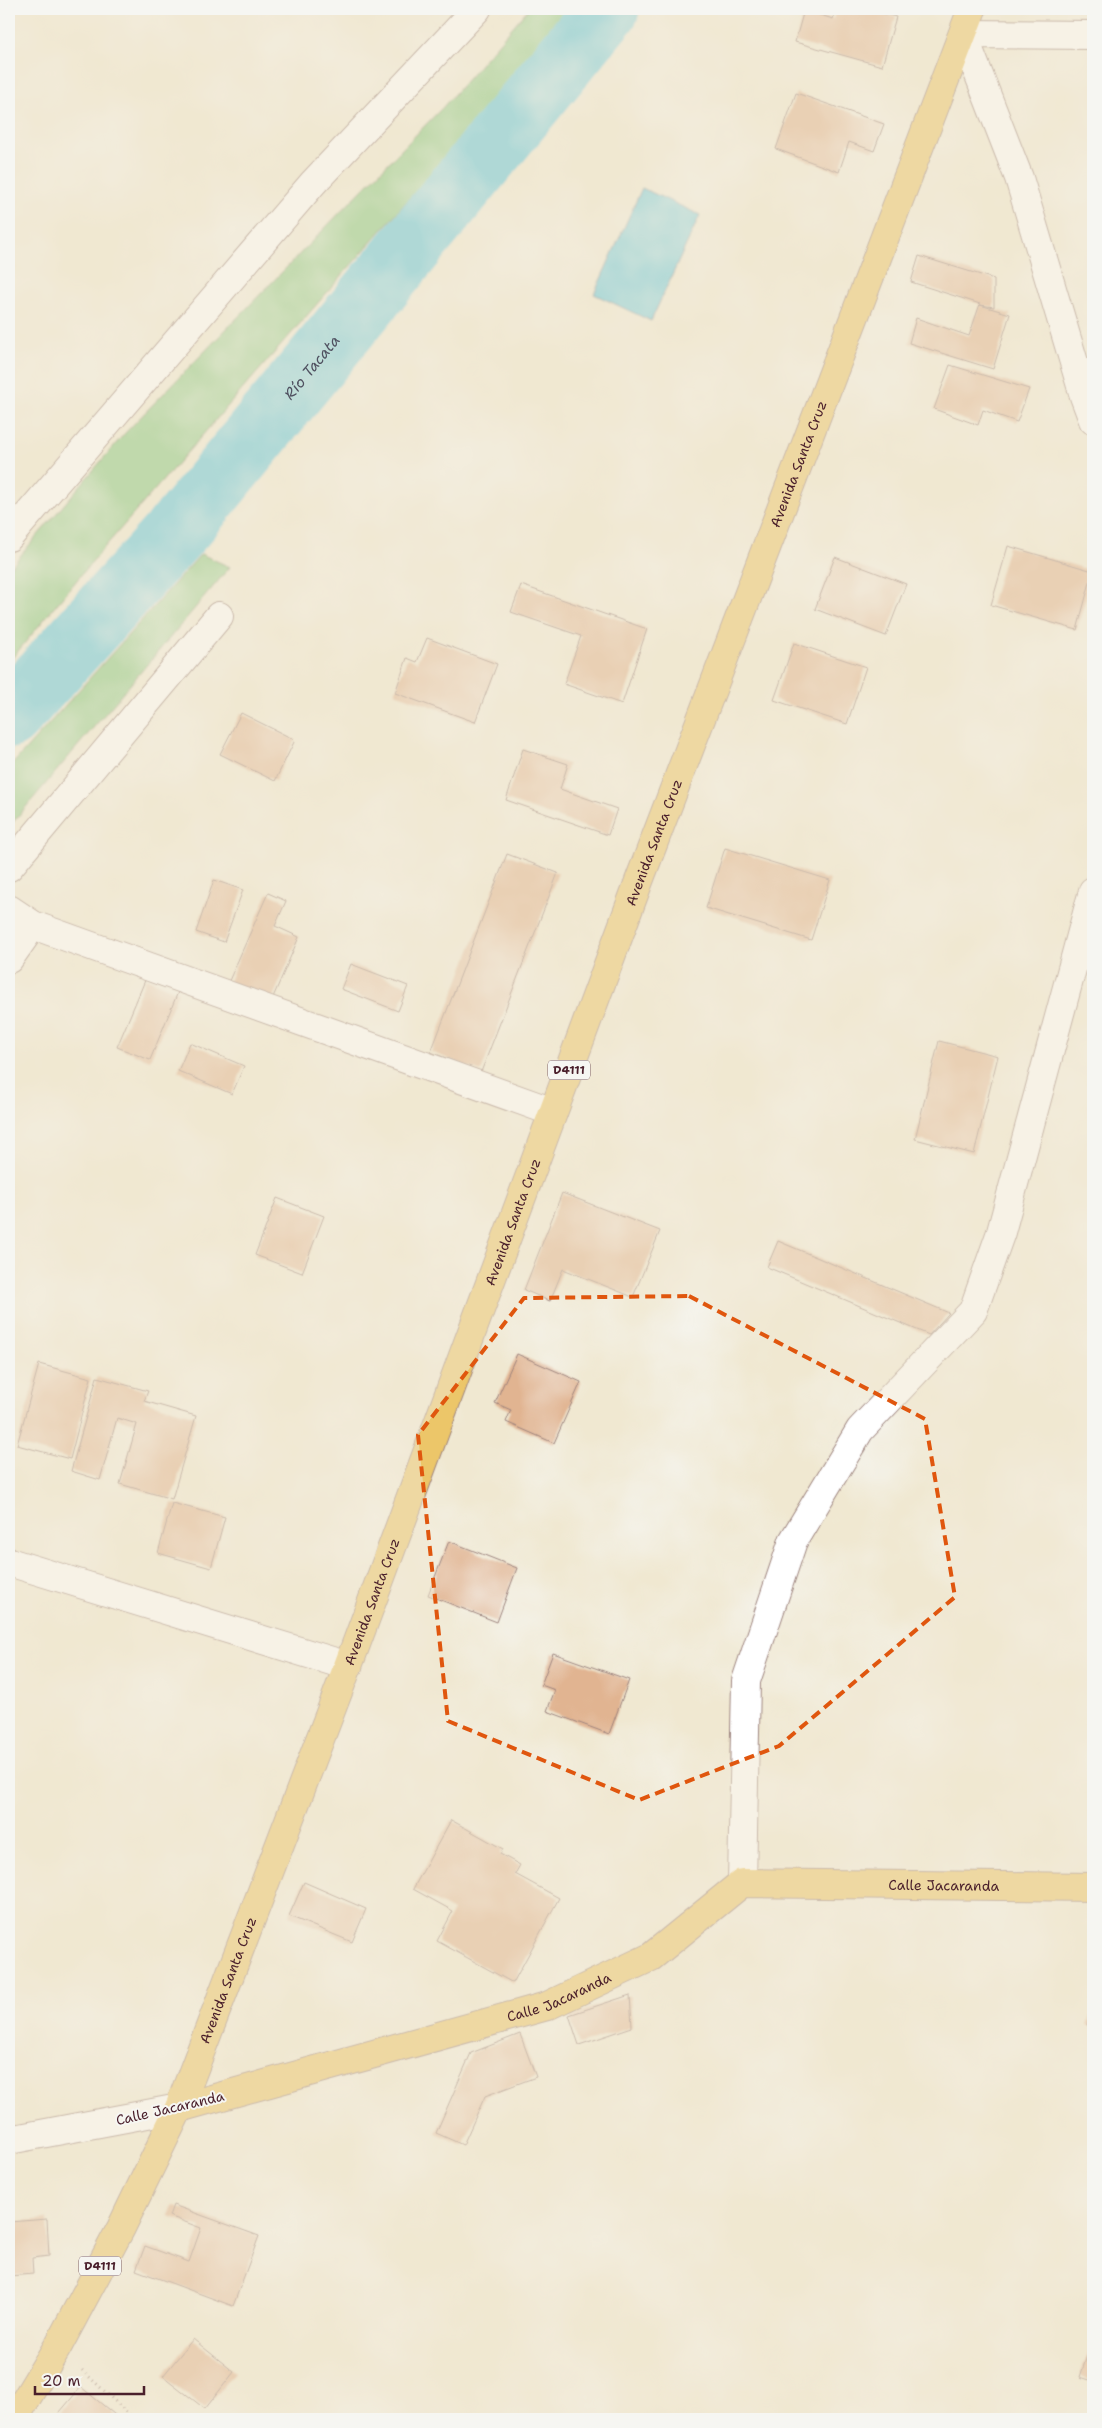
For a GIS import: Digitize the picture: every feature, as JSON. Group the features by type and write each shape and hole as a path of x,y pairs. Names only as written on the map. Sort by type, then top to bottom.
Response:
{"main road":[{"name":"Avenida Santa Cruz","path":"14,2419 58,2346 120,2228 179,2108 348,1666 553,1112 972,9"},
{"name":"Calle Jacaranda","path":"179,2108 547,2006 651,1956 742,1883 1093,1887"}],"street":[{"path":"9,537 312,183 476,9"},
{"path":"1093,35 963,34 1019,178 1084,396 1093,420"},
{"path":"9,867 219,616"},
{"path":"742,1883 746,1681 793,1541 860,1430 973,1311 1001,1232 1093,891"},
{"path":"9,909 33,925 553,1112"},
{"path":"9,959 33,925"},
{"path":"9,1562 348,1666"},
{"name":"Calle Jacaranda","path":"9,2140 179,2108"}],"path":[{"path":"58,2346 134,2419"}],"highlighted area":[{"path":"689,1296 925,1419 955,1597 779,1746 639,1800 448,1721 418,1435 524,1298"}],"green space":[{"path":"528,9 575,9 96,557 9,662 9,569 125,433 443,107"},
{"path":"201,554 230,567 9,827 9,768"}],"water":[{"path":"642,188 700,215 651,321 594,294"}],"building":[{"path":"836,9 866,9 896,17 882,66 795,42 804,10 833,19"},
{"path":"796,93 884,124 874,151 849,142 839,172 776,149"},
{"path":"919,256 994,279 994,307 980,305 1010,314 993,369 909,343 916,318 969,336 980,304 911,282"},
{"path":"950,365 1029,389 1017,422 983,410 978,425 934,409"},
{"path":"1008,546 1093,571 1077,630 991,605"},
{"path":"835,557 906,584 886,636 815,609"},
{"path":"521,585 647,629 622,704 564,684 581,636 511,612"},
{"path":"427,638 497,664 475,722 395,693 407,658 417,662"},
{"path":"794,643 866,667 847,724 774,700"},
{"path":"241,713 295,740 275,781 220,754"},
{"path":"523,749 568,764 560,789 617,809 608,835 506,800"},
{"path":"725,848 830,880 811,940 706,908"},
{"path":"507,854 558,873 481,1072 431,1052"},
{"path":"214,880 243,890 224,942 196,932"},
{"path":"268,893 286,901 275,926 299,937 271,1002 228,983"},
{"path":"351,964 408,986 398,1011 341,989"},
{"path":"146,978 178,992 150,1060 117,1047"},
{"path":"939,1041 998,1056 974,1154 915,1139"},
{"path":"190,1043 244,1066 232,1094 178,1071"},
{"path":"562,1193 660,1231 633,1297 563,1269 550,1301 524,1290"},
{"path":"277,1198 324,1216 302,1273 255,1255"},
{"path":"778,1241 949,1313 929,1335 767,1267"},
{"path":"517,1354 581,1382 554,1443 506,1422 511,1410 495,1403"},
{"path":"39,1364 91,1378 70,1459 17,1445"},
{"path":"97,1377 148,1391 144,1401 196,1416 172,1499 120,1484 137,1424 117,1418 100,1480 71,1471"},
{"path":"172,1503 225,1517 211,1568 158,1553"},
{"path":"449,1541 517,1568 497,1622 428,1595"},
{"path":"553,1653 629,1680 609,1734 547,1711 555,1690 541,1685"},
{"path":"451,1820 503,1849 500,1854 520,1865 515,1874 559,1898 513,1983 437,1941 453,1911 413,1889"},
{"path":"304,1882 366,1909 352,1942 289,1916"},
{"path":"630,1995 632,2027 579,2045 569,2015"},
{"path":"1093,2008 1093,2027 1087,2025"},
{"path":"520,2034 536,2077 485,2096 463,2145 436,2133 471,2053"},
{"path":"173,2205 259,2236 233,2306 136,2270 145,2246 189,2262 201,2228 169,2216"},
{"path":"47,2219 49,2256 32,2258 33,2274 9,2276 9,2222"},
{"path":"1093,2338 1093,2381 1080,2377"},
{"path":"193,2339 234,2372 205,2409 163,2376"},
{"path":"81,2387 120,2419 54,2419"}],"waterway":[{"name":"Río Tacata","path":"9,716 183,524 607,9"}]}
